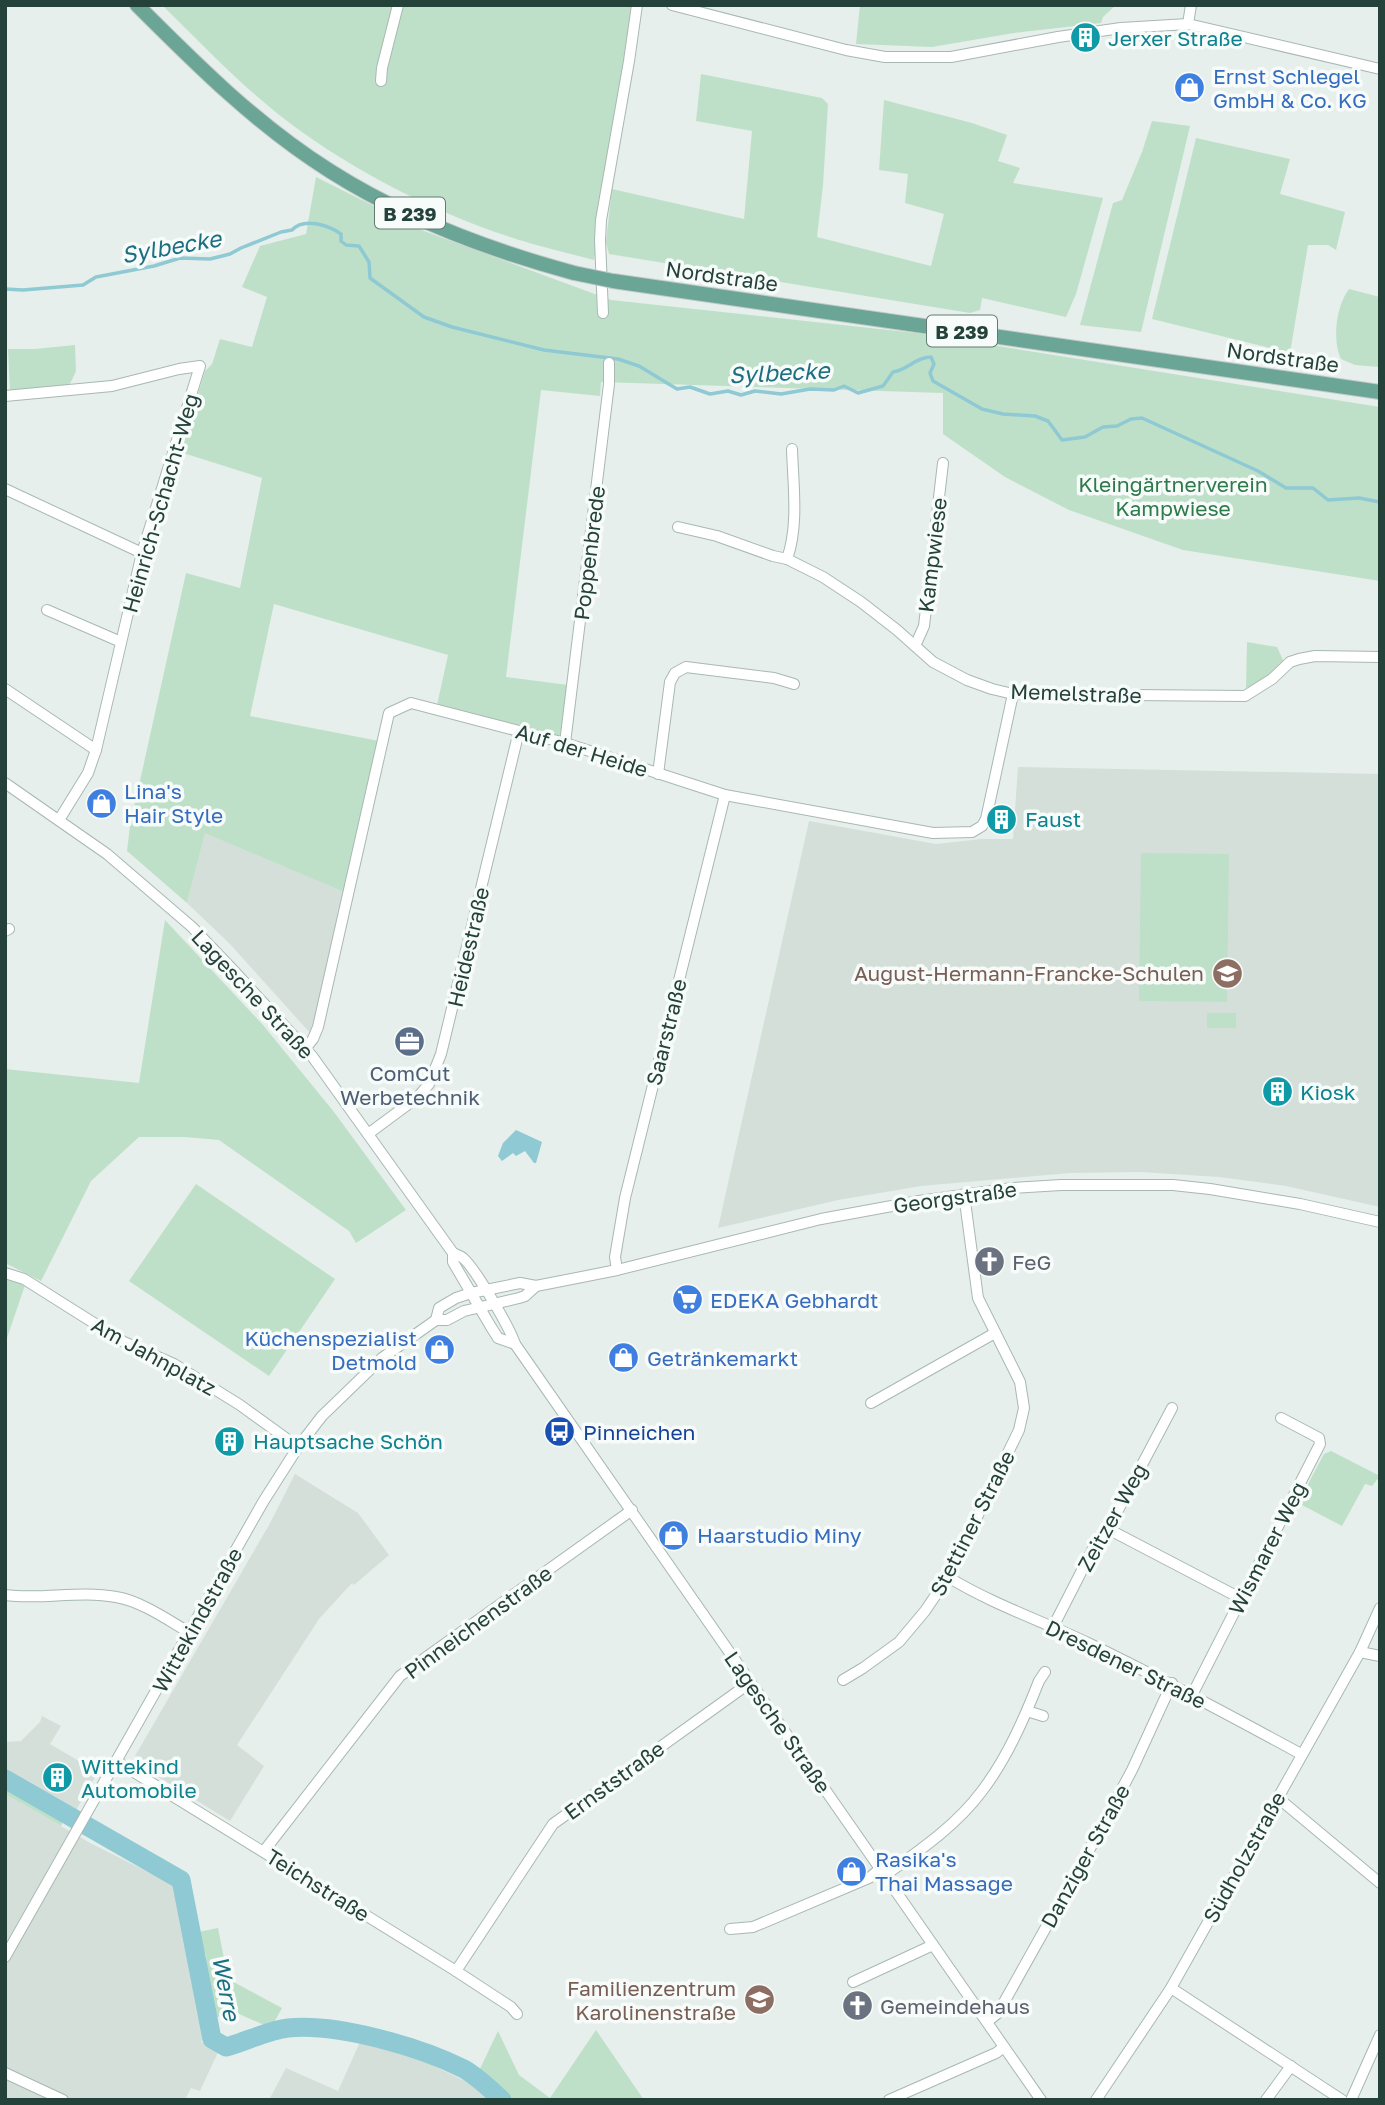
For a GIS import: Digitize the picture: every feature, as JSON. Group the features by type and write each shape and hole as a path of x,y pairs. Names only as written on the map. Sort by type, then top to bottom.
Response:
{"main road":[{"name":"Nordstraße","path":"137,5 223,89 329,171 435,225 503,251 574,273 613,281 1380,392"}],"street":[{"path":"381,81 398,5"},
{"path":"603,313 601,220 637,5"},
{"path":"672,5 846,50 885,57 951,57 1121,28 1188,24 1380,69"},
{"path":"1188,24 1191,5"},
{"name":"Poppenbrede","path":"565,743 610,384 609,363"},
{"name":"Heinrich-Schacht-Weg","path":"5,396 112,386 200,366 142,553 96,750 88,773 59,820"},
{"path":"787,559 794,506 792,449"},
{"name":"Kampwiese","path":"915,646 924,626 943,463"},
{"path":"5,489 142,553"},
{"name":"Memelstraße","path":"678,527 717,536 787,559 861,602 933,662 953,674 1013,694 1245,696 1272,679 1287,664 1299,659 1315,656 1380,657"},
{"name":"Heinrich-Schacht-Weg","path":"47,610 121,642"},
{"path":"658,774 670,682 675,673 686,667 774,678 794,684"},
{"path":"5,689 96,750"},
{"name":"Auf der Heide","path":"305,1049 318,1027 390,713 411,703 565,743 725,795 933,833 972,832 982,826 986,818 1013,694"},
{"name":"Heidestraße","path":"368,1134 418,1097 429,1084 441,1054 519,731"},
{"name":"Lagesche Straße","path":"5,783 107,854 192,927 305,1049 453,1253 453,1262 498,1338 515,1344"},
{"name":"Saarstraße","path":"617,1270 615,1257 625,1198 725,795"},
{"name":"Georgstraße","path":"471,1293 520,1283 536,1286 617,1270 821,1219 964,1194 1061,1185 1173,1185 1210,1189 1300,1204 1380,1222"},
{"name":"Stettiner Straße","path":"843,1680 899,1642 925,1611 948,1577 1019,1430 1024,1408 1020,1382 978,1298 964,1194"},
{"name":"Lagesche Straße","path":"453,1253 462,1256 512,1333 515,1344 1041,2100"},
{"name":"Am Jahnplatz","path":"5,1273 24,1279 124,1342 174,1364 240,1405 298,1447"},
{"name":"Georgstraße","path":"494,1304 525,1296 536,1286"},
{"name":"Wittekindstraße","path":"436,1320 439,1308 471,1293"},
{"name":"Wittekindstraße","path":"5,1957 257,1512 298,1447 322,1416 382,1358 436,1320 447,1320 464,1311 494,1304"},
{"path":"871,1403 995,1333"},
{"name":"Zeitzer Weg","path":"1053,1627 1097,1541 1108,1529 1172,1408"},
{"name":"Wismarer Weg","path":"1192,1695 1320,1444 1319,1438 1281,1418"},
{"name":"Pinneichenstraße","path":"264,1851 400,1676 632,1510"},
{"path":"1108,1529 1242,1599"},
{"name":"Dresdener Straße","path":"948,1577 970,1591 1172,1683 1301,1754"},
{"path":"5,1594 24,1597 118,1597 139,1605 190,1633"},
{"name":"Südholzstraße","path":"1096,2100 1171,1988 1360,1652 1380,1608"},
{"path":"1360,1652 1380,1656"},
{"path":"730,1929 752,1927 882,1872 915,1854 950,1826 981,1792 1002,1758 1045,1672"},
{"name":"Ernststraße","path":"456,1971 553,1824 751,1682"},
{"name":"Danziger Straße","path":"987,2022 998,2013 1087,1854 1132,1770 1172,1683"},
{"path":"1027,1711 1043,1716"},
{"name":"Teichstraße","path":"116,1761 456,1971 511,2007 517,2014"},
{"path":"1277,1797 1380,1883"},
{"path":"853,1982 933,1945"},
{"path":"1171,1988 1342,2100"},
{"path":"1351,2100 1380,2035"},
{"path":"889,2100 996,2053 1004,2046"},
{"path":"1266,2100 1291,2066"},
{"path":"5,2073 63,2100"}],"shaded area":[{"path":"1018,767 1380,774 1380,1207 1286,1186 1219,1177 1140,1172 1070,1173 921,1186 838,1200 718,1228 809,821 936,844 1013,839"},
{"path":"205,832 344,892 311,1034 230,944 187,903"},
{"path":"295,1474 358,1513 389,1555 354,1585 352,1583 319,1619 237,1745 264,1766 230,1821 137,1764 135,1756 269,1525"},
{"path":"42,1716 61,1726 50,1744 84,1764 106,1758 75,1812 36,1786 5,1770 5,1742 21,1741 40,1722"},
{"path":"5,1794 92,1844 174,1885 188,1945 188,1957 193,1967 203,2012 206,2034 201,2042 219,2050 200,2091 191,2088 185,2100 5,2100"},
{"path":"360,2042 410,2054 499,2100 269,2100 286,2068 338,2091"}],"green space":[{"path":"162,5 637,5 594,260 528,243 479,226 422,202 367,174 274,111"},
{"path":"860,5 1116,5 1103,17 1101,23 1014,33 932,47 856,44"},
{"path":"701,74 822,98 828,104 817,237 931,266 944,214 905,203 908,174 879,170 884,100 1007,135 998,161 1020,168 1013,183 1103,198 1076,294 1066,317 982,298 980,310 970,313 609,254 606,242 612,189 744,219 752,131 696,121"},
{"path":"1152,121 1190,126 1141,332 1080,325 1113,203 1122,200"},
{"path":"1196,138 1290,159 1280,194 1345,212 1336,250 1328,245 1308,245 1290,353 1152,319"},
{"name":"Kleingärtnerverein Kampwiese","path":"316,177 424,231 611,300 916,333 1380,407 1380,581 1183,550 1069,510 1005,477 943,434 943,393 601,382 600,396 541,390 506,677 568,685 560,736 437,705 448,655 274,604 250,716 379,741 344,892 205,833 187,903 127,851 130,826 186,573 240,588 262,478 180,452 205,371 212,364 220,339 252,347 267,297 242,287 260,246 306,234"},
{"path":"1349,289 1380,297 1380,367 1355,365 1341,359 1336,333 1338,314"},
{"path":"75,345 76,371 69,386 10,391 8,349"},
{"path":"1247,642 1277,647 1283,660 1267,677 1246,688"},
{"path":"1141,853 1229,854 1227,1002 1139,1001"},
{"path":"165,920 263,1025 334,1112 406,1210 356,1243 349,1231 219,1140 139,1137 91,1181 41,1281 5,1263 5,1069 139,1083"},
{"path":"1207,1013 1236,1013 1236,1028 1207,1028"},
{"path":"196,1184 335,1279 269,1376 129,1281"},
{"path":"5,1277 25,1285 5,1344"},
{"path":"1331,1451 1380,1476 1372,1486 1365,1484 1342,1526 1298,1503 1324,1454"},
{"path":"5,1770 69,1808 61,1826 5,1794"},
{"path":"218,1928 228,1979 282,2008 271,2028 239,2014 217,2017 208,1984 206,1956 198,1932"},
{"path":"596,2030 644,2100 510,2100 478,2073 498,2031 519,2075 550,2098"}],"water":[{"path":"516,1130 542,1142 536,1163 525,1151 516,1156 513,1153 502,1161 498,1156 503,1143"}],"waterway":[{"name":"Sylbecke","path":"5,289 83,285 96,277 180,258 210,259 230,254 303,224 316,224 341,234 341,241 346,245 359,246 369,262 370,278 424,317 452,327 544,350 618,359 639,366 677,389 690,387 710,394 728,391 741,395 755,391 781,394 810,389 834,390 844,386 858,393 883,386 893,372 931,357 934,364 930,373 933,381 982,409 1003,414 1035,416 1048,421 1062,440 1085,437 1103,427 1117,426 1131,419 1142,418 1258,471 1286,488 1313,488 1328,500 1359,498 1380,502"},
{"name":"Werre","path":"5,1779 181,1880 212,2039 226,2047 273,2031 308,2027 378,2038 464,2069 502,2100"}],"place":[{"name":"Jerxer Straße","path":"1085,38"},
{"name":"Ernst Schlegel GmbH & Co. KG","path":"1190,88"},
{"name":"Lina's Hair Style","path":"101,803"},
{"name":"Faust","path":"1002,819"},
{"name":"August-Hermann-Francke-Schulen","path":"1227,973"},
{"name":"ComCut Werbetechnik","path":"410,1041"},
{"name":"Kiosk","path":"1277,1092"},
{"name":"FeG","path":"989,1262"},
{"name":"EDEKA Gebhardt","path":"687,1300"},
{"name":"Küchenspezialist Detmold","path":"440,1350"},
{"name":"Getränkemarkt","path":"624,1358"},
{"name":"Pinneichen","path":"560,1432"},
{"name":"Hauptsache Schön","path":"230,1441"},
{"name":"Haarstudio Miny","path":"674,1535"},
{"name":"Wittekind Automobile","path":"58,1778"},
{"name":"Rasika's Thai Massage","path":"852,1871"},
{"name":"Familienzentrum Karolinenstraße","path":"759,2000"},
{"name":"Gemeindehaus","path":"857,2006"}]}
